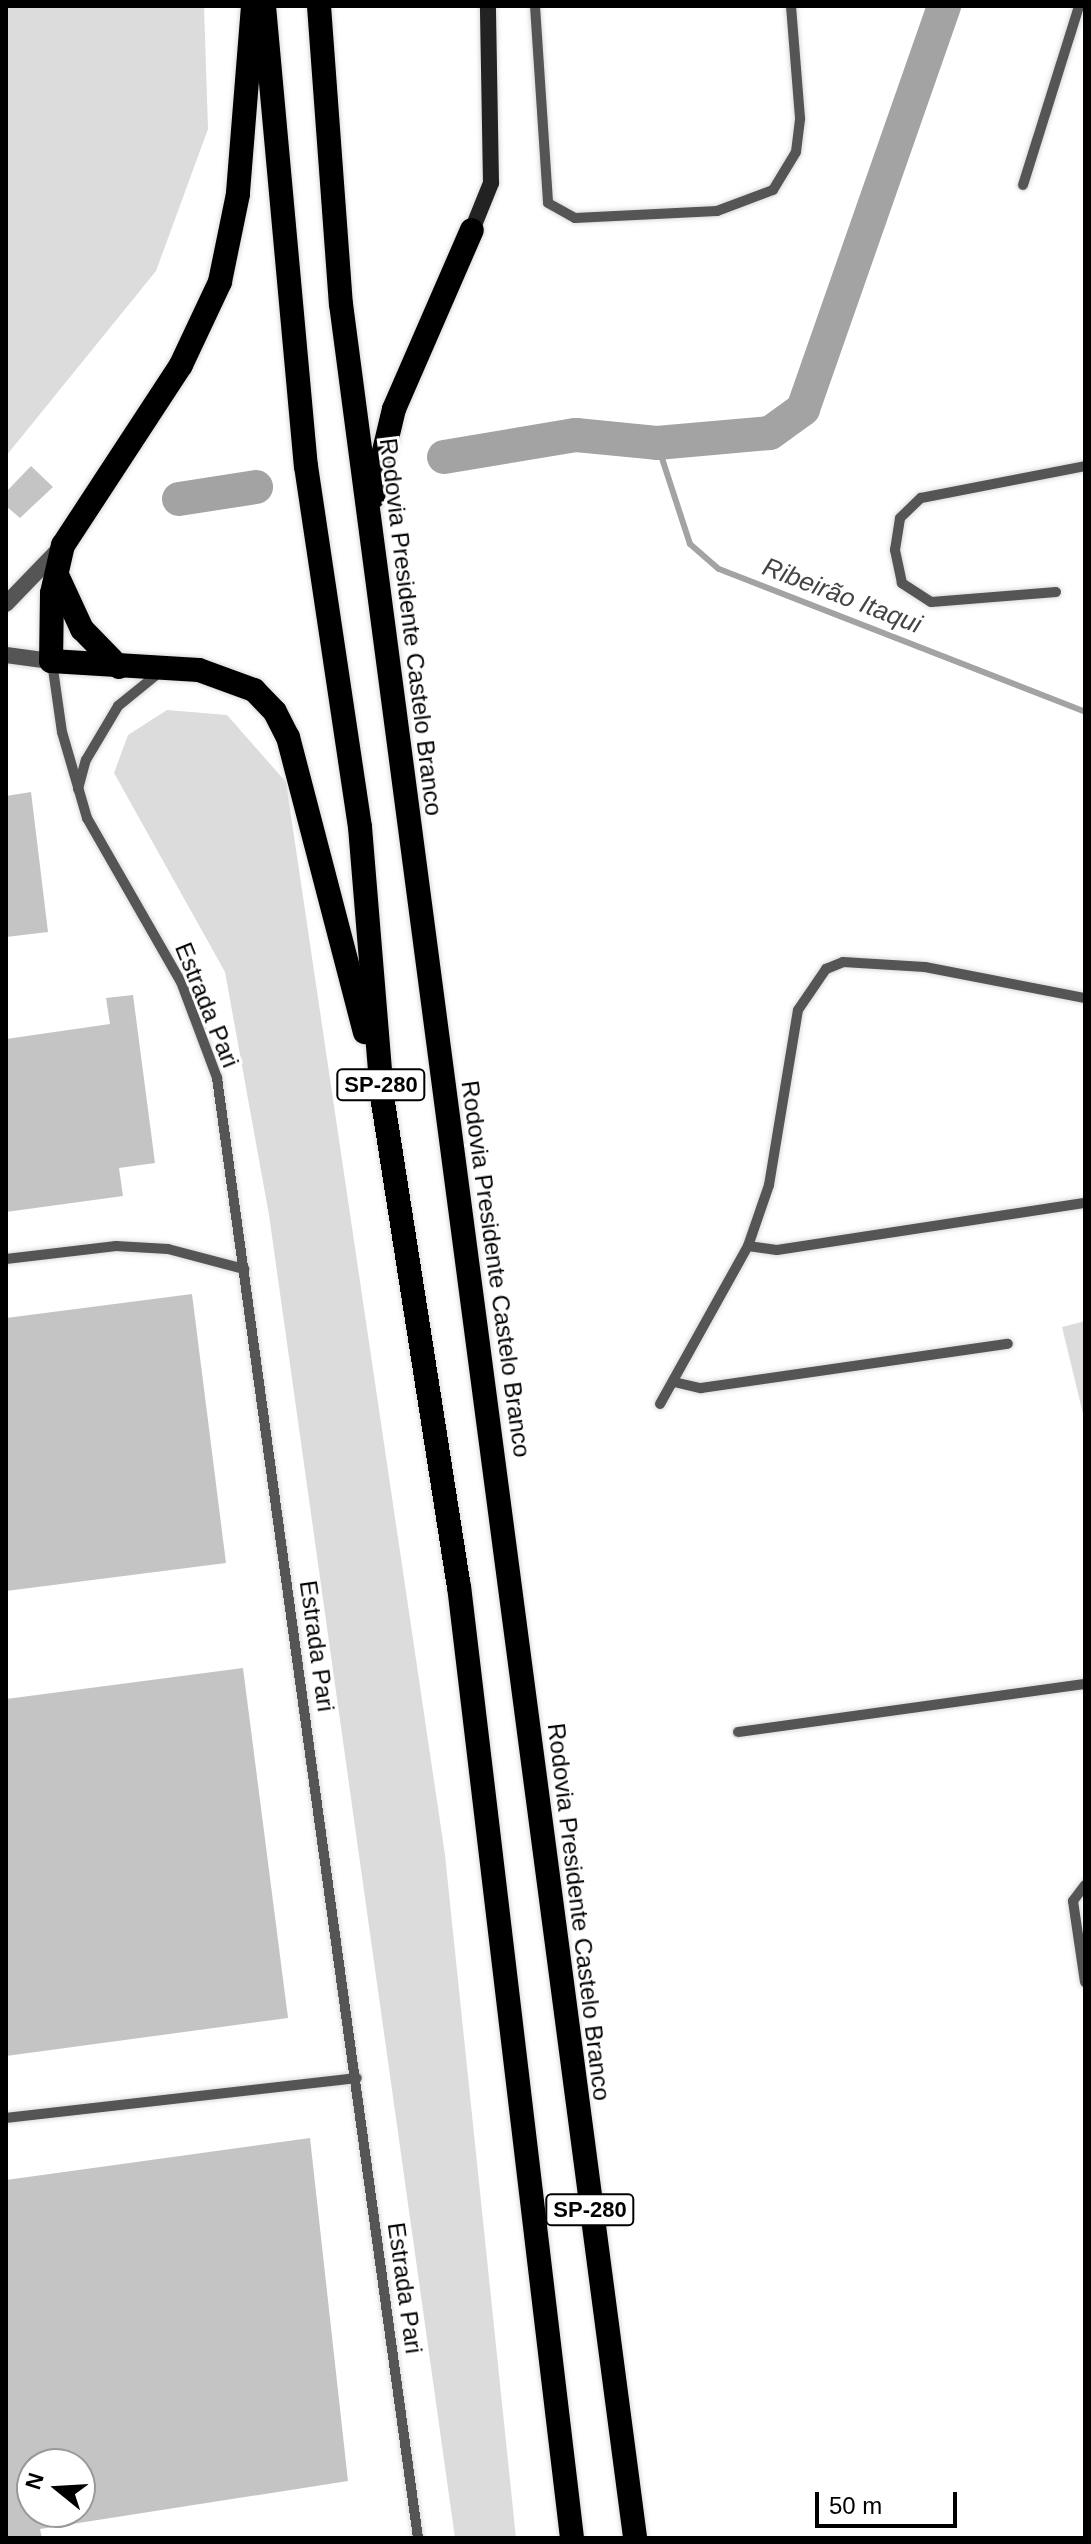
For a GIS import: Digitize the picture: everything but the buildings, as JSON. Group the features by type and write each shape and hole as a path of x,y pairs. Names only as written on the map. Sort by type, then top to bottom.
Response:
{"highway":[{"path":"253,6 238,194 220,282 181,365 63,545 56,572 51,661 166,668 228,678 254,690 275,712 288,737 382,1096"},
{"name":"SP-280","path":"264,6 306,466 360,827 382,1096 461,1602 560,2469 572,2538"},
{"name":"Rodovia Presidente Castelo Branco","path":"319,6 341,304 635,2538"},
{"path":"369,519 394,409 472,230"},
{"path":"56,572 82,629 119,667"},
{"path":"560,2469 561,2538"}],"main road":[{"path":"472,230 491,183 488,6"}],"street":[{"path":"6,604 63,545"},
{"path":"6,655 51,661"}],"lane":[{"path":"535,6 548,203 575,218 717,211 773,190 796,152 800,118 791,6"},
{"path":"1023,185 1079,6"},
{"path":"1056,592 931,602 902,583 895,550 900,518 921,498 1085,466"},
{"name":"Estrada Pari","path":"51,661 77,791 181,982 217,1078 418,2538"},
{"path":"77,791 86,760 118,706 166,668"},
{"path":"660,1404 748,1246 769,1185 798,1010 826,969 843,962 925,967 1085,998"},
{"path":"748,1246 777,1250 1085,1203"},
{"path":"6,1259 116,1246 168,1249 244,1269"},
{"path":"674,1382 701,1388 1008,1344"},
{"path":"738,1732 1085,1684"},
{"path":"1085,1885 1073,1901 1085,1982"},
{"path":"6,2118 357,2078"}],"shaded area":[{"path":"6,6 204,6 208,129 156,271 6,456"},
{"path":"167,710 227,715 286,782 445,1855 516,2538 455,2538 269,1215 225,972 114,773 128,735"},
{"path":"1085,1321 1085,1422 1062,1327"}],"waterway":[{"path":"444,457 576,435 657,443 770,433 803,409 944,6"},
{"name":"Ribeirão Itaqui","path":"657,443 690,544 719,569 1085,712"},
{"path":"179,499 256,487"}]}
